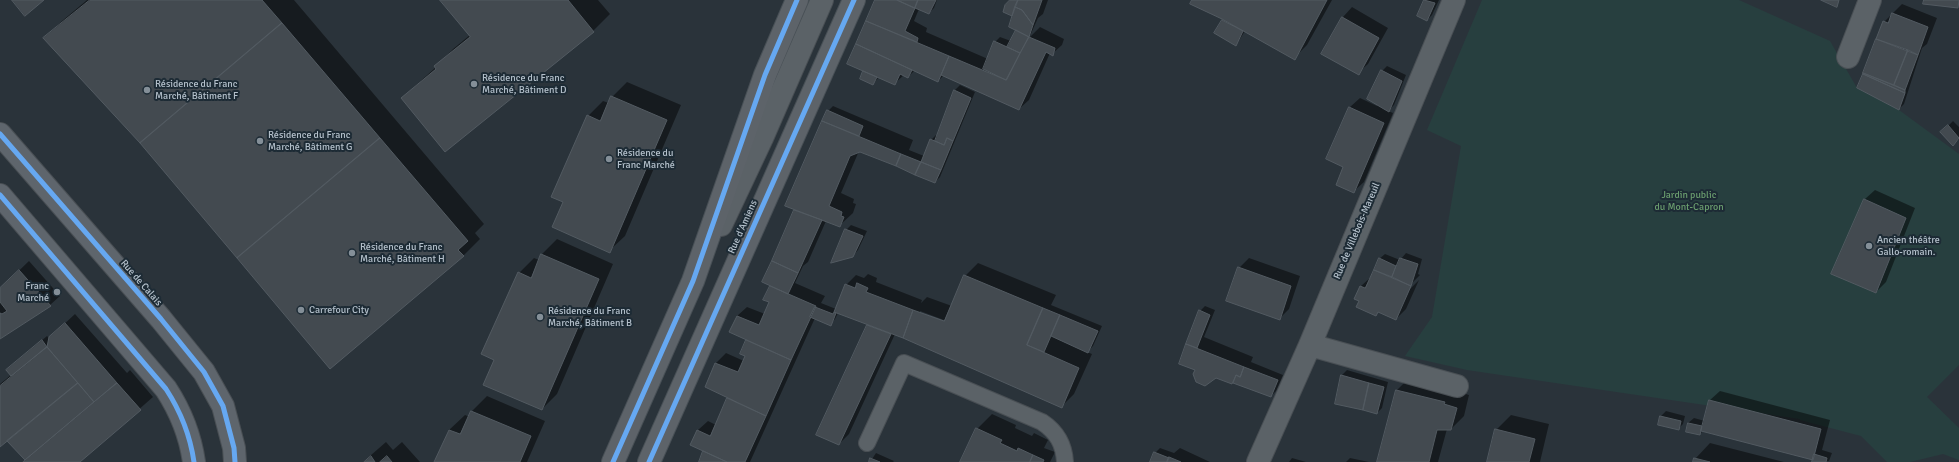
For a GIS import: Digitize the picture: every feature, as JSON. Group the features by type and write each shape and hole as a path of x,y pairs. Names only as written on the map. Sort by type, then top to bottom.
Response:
{"main road":[{"name":"Rue d'Amiens","path":"613,462 693,281 765,75 797,0"},
{"name":"Rue d'Amiens","path":"649,462 854,0"},
{"name":"Rue de Calais","path":"0,134 161,319 204,372 223,406 234,448 235,462"},
{"path":"0,195 166,389 184,420 189,435 194,462"}],"street":[{"name":"Rue d'Amiens","path":"693,281 762,138 822,0"},
{"name":"Rue de Villebois-Mareuil","path":"1258,462 1310,345 1454,0"},
{"path":"1848,57 1870,0"},
{"path":"1310,345 1457,386"}],"lane":[{"path":"867,443 904,362 1042,422 1053,429 1060,439 1064,451 1065,462"}],"green space":[{"name":"Jardin public du Mont-Capron","path":"1482,0 1739,0 1830,41 1857,88 1899,110 1959,154 1959,365 1927,397 1959,428 1959,460 1943,454 1910,462 1887,462 1861,436 1800,419 1467,370 1405,356 1432,317 1461,146 1427,130"}],"building":[{"path":"12,0 44,0 25,16"},
{"name":"Résidence du Franc Marché, Bâtiment F","path":"90,0 262,0 282,23 140,143 43,38"},
{"name":"Résidence du Franc Marché, Bâtiment D","path":"440,0 568,0 594,32 445,152 401,98 436,69 434,66 470,37"},
{"path":"875,0 897,0 915,8 905,31 918,38 917,42 866,21"},
{"path":"897,0 918,0 915,8"},
{"path":"918,0 936,0 929,14 915,8"},
{"path":"1010,0 1018,0 1012,16 1003,12 1005,5"},
{"path":"1018,0 1042,0 1033,25 1022,10 1015,7"},
{"path":"1192,0 1327,0 1295,60 1222,19 1190,4"},
{"path":"1424,0 1435,3 1427,21 1417,16"},
{"path":"1821,0 1839,0 1837,7"},
{"path":"1924,0 1959,0 1958,8 1923,4"},
{"path":"1015,7 1022,10 1033,25 1029,37 1009,27"},
{"path":"1892,13 1928,27 1918,55 1876,39 1883,21 1888,23"},
{"path":"1342,17 1379,38 1359,75 1321,54"},
{"path":"1222,20 1243,31 1236,46 1214,33"},
{"path":"866,21 949,56 938,82 856,44"},
{"name":"Résidence du Franc Marché, Bâtiment G","path":"282,23 380,138 237,258 140,143"},
{"path":"1016,30 1029,37 1020,53 1007,47"},
{"path":"1029,37 1055,48 1053,56 1046,52 1019,110 941,75 949,56 1006,80"},
{"path":"1876,39 1908,50 1894,85 1863,73"},
{"path":"994,41 1020,53 1006,80 983,69"},
{"path":"856,44 912,70 908,78 900,74 895,85 847,64"},
{"path":"1908,50 1918,55 1905,90 1894,85"},
{"path":"1381,70 1402,81 1389,112 1367,99"},
{"path":"863,71 877,77 873,85 860,79"},
{"path":"1863,74 1905,90 1905,93"},
{"path":"1863,74 1905,93 1899,110 1857,88"},
{"path":"954,90 971,98 953,141 947,138 944,145 935,141"},
{"name":"Résidence du Franc Marché","path":"611,96 667,120 610,253 552,227 563,202 551,197 587,115 600,121"},
{"path":"1349,107 1384,123 1354,193 1336,185 1343,167 1326,159"},
{"path":"827,110 863,126 859,136 822,121"},
{"path":"822,121 901,154 896,166 860,152 850,156 829,206 842,212 841,216 844,217 840,227 785,206"},
{"path":"1948,125 1959,138 1953,146 1940,132"},
{"name":"Résidence du Franc Marché, Bâtiment H","path":"380,138 468,241 458,250 464,256 330,369 237,258"},
{"path":"947,138 953,141 941,170 921,162 930,139 944,145"},
{"path":"901,154 921,162 915,175 896,166"},
{"path":"921,162 941,170 935,183 915,175"},
{"name":"Ancien théâtre Gallo-romain.","path":"1864,199 1906,218 1876,293 1831,274"},
{"path":"794,210 822,220 798,273 772,261"},
{"path":"845,229 863,236 853,257 831,263"},
{"name":"Résidence du Franc Marché, Bâtiment B","path":"541,254 599,279 542,410 483,385 494,360 481,354 518,272 531,278"},
{"path":"1379,258 1396,266 1392,277 1374,270"},
{"path":"1400,258 1418,264 1411,286 1392,277"},
{"path":"772,261 798,273 788,294 762,282"},
{"path":"1238,267 1291,286 1280,320 1226,301"},
{"path":"19,270 51,306 0,339 0,313 2,314 7,311 0,302 0,288"},
{"path":"1374,270 1411,286 1396,320 1378,312 1376,316 1356,307 1359,301 1354,299 1360,286 1365,288"},
{"path":"964,275 1043,308 1027,345 1079,368 1062,408 903,338 913,310 944,321"},
{"path":"857,283 868,288 866,292 913,310 903,338 834,312 845,284 855,288"},
{"path":"770,286 816,306 791,360 729,332 737,316 759,325 769,302 763,300"},
{"path":"815,307 833,314 834,312 836,313 831,326 810,317"},
{"path":"1043,308 1060,315 1044,352 1027,345"},
{"path":"1199,310 1210,315 1197,348 1186,344"},
{"path":"1060,315 1098,331 1088,353 1051,336"},
{"path":"65,323 117,383 94,402 47,347 49,337"},
{"path":"867,325 891,334 839,445 816,435"},
{"path":"42,340 47,347 11,376 6,370"},
{"path":"746,340 791,360 766,416 705,387 715,363 738,372 745,356 740,354"},
{"path":"1186,344 1244,367 1240,377 1236,375 1232,384 1216,378 1205,386 1196,382 1193,374 1195,370 1179,364"},
{"path":"47,347 78,383 0,447 0,386"},
{"path":"1244,367 1278,380 1271,397 1233,383 1236,375 1240,377"},
{"path":"1341,375 1369,383 1363,410 1335,404"},
{"path":"78,383 94,402 25,460 7,441"},
{"path":"117,383 141,410 80,462 23,462"},
{"path":"1369,383 1384,387 1377,414 1363,410"},
{"path":"1396,390 1445,402 1444,404 1457,408 1451,430 1437,430 1429,462 1377,462"},
{"path":"727,398 766,416 745,462 727,462 690,445 697,430 710,436"},
{"path":"1709,400 1821,429 1813,460 1701,431"},
{"path":"471,411 531,436 520,462 434,462 449,430 460,434"},
{"path":"1660,416 1681,421 1679,430 1658,425"},
{"path":"1688,423 1702,426 1700,435 1686,432"},
{"path":"976,428 1002,440 1000,443 1017,451 1018,448 1033,455 1030,462 960,462"},
{"path":"1495,429 1535,439 1529,462 1487,462"},
{"path":"703,451 727,462 699,462"},
{"path":"1154,452 1169,458 1167,462 1150,462"},
{"path":"1814,454 1827,458 1826,462 1812,462"},
{"path":"1033,455 1044,460 1043,462 1030,462"},
{"path":"371,456 375,462 364,462"},
{"path":"387,456 392,462 380,462"},
{"path":"1169,457 1181,462 1167,462"},
{"path":"870,458 880,462 869,462"},
{"path":"1694,458 1710,462 1693,462"}],"cycle path":[{"path":"613,462 693,281 765,75 797,0"},
{"path":"649,462 854,0"},
{"path":"0,134 161,319 204,372 223,406 234,448 235,462"},
{"path":"0,195 166,389 184,424 190,442 194,462"}],"place":[{"name":"Résidence du Franc Marché, Bâtiment D","path":"474,84"},
{"name":"Résidence du Franc Marché, Bâtiment F","path":"147,90"},
{"name":"Résidence du Franc Marché, Bâtiment G","path":"260,141"},
{"name":"Résidence du Franc Marché","path":"609,159"},
{"name":"Ancien théâtre Gallo-romain.","path":"1869,246"},
{"name":"Résidence du Franc Marché, Bâtiment H","path":"352,253"},
{"name":"Franc Marché","path":"57,292"},
{"name":"Carrefour City","path":"301,310"},
{"name":"Résidence du Franc Marché, Bâtiment B","path":"540,317"}]}
